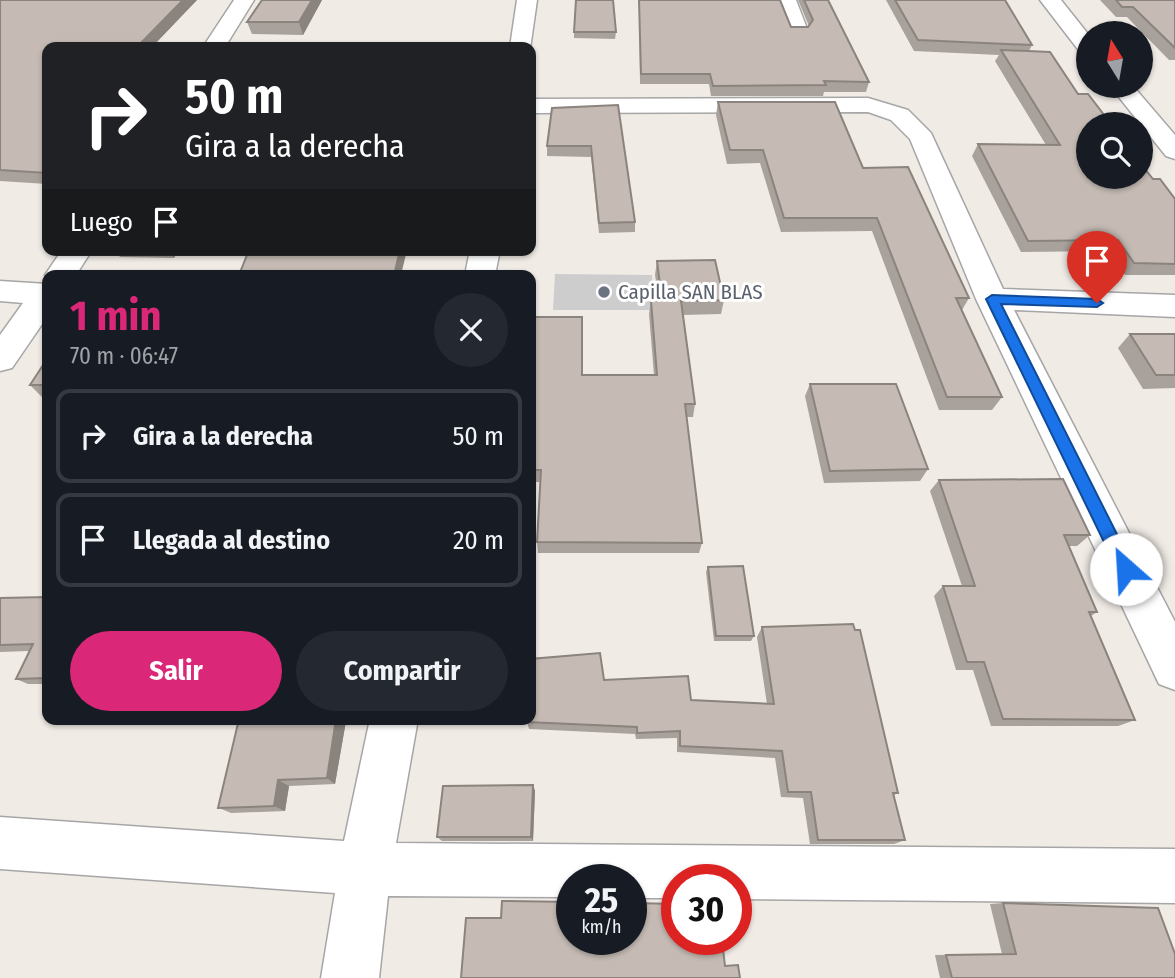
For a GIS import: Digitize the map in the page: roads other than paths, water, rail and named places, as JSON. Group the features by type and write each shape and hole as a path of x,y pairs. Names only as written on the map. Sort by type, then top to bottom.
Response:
{"street":[{"path":"218,42 244,0"},
{"path":"522,42 527,0"},
{"path":"786,0 797,31"},
{"path":"1050,0 1076,32"},
{"path":"1131,98 1175,151"},
{"path":"536,106 868,105 893,110 910,121 922,138 992,299 1175,668"},
{"path":"0,291 42,294"},
{"path":"992,299 1175,306"},
{"path":"0,359 42,301"},
{"path":"350,978 365,869 393,725"},
{"path":"0,843 365,869 1175,876"}],"place":[{"name":"Capilla SAN BLAS","path":"604,292"}]}
